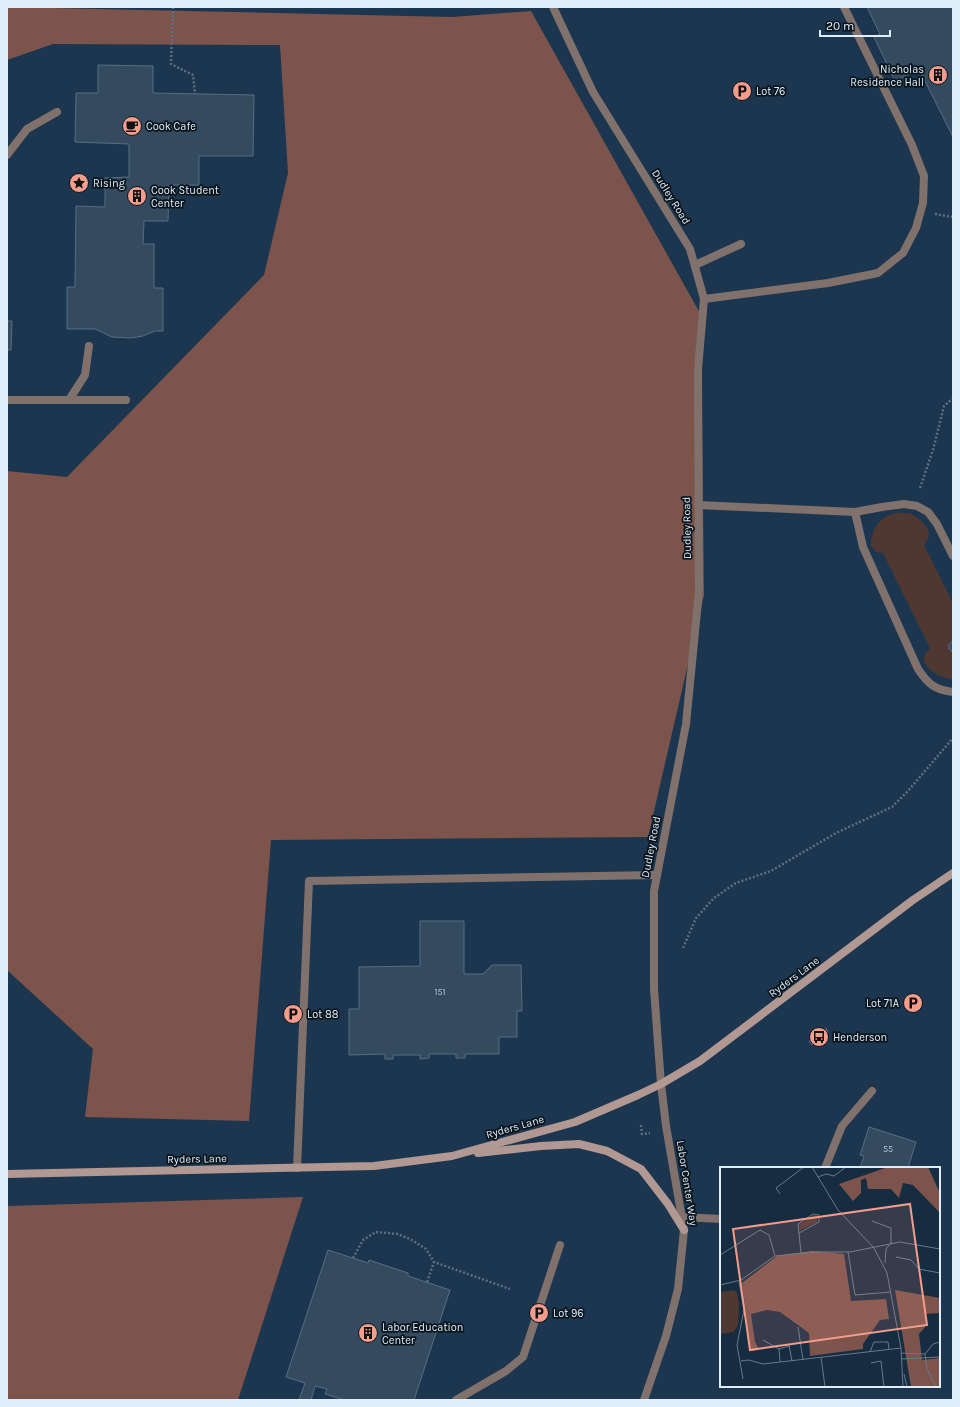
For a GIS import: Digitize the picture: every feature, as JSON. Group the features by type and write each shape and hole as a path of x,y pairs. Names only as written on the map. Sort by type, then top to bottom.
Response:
{"main road":[{"name":"Ryders Lane","path":"7,1174 374,1166 452,1156 576,1122 661,1084 700,1060 913,900 953,873"},
{"path":"452,1156 541,1146 578,1144 607,1151 641,1169 668,1204 684,1230"}],"street":[{"name":"Dudley Road","path":"553,7 593,92 690,249 704,299 698,369 699,591 686,724 654,891 654,989 661,1084"},
{"path":"704,299 828,284 878,273 903,253 916,228 923,203 924,176 912,145 844,7"},
{"path":"7,155 27,129 57,112"},
{"path":"695,266 741,244"},
{"path":"69,400 85,375 89,346"},
{"path":"7,400 126,400"},
{"path":"698,505 855,512 904,504 917,506 928,512 937,524 953,556"},
{"path":"855,512 863,547 918,669 926,681 935,687 944,691 953,692"},
{"path":"297,1168 309,881 657,875"},
{"name":"Labor Center Way","path":"644,1400 666,1336 678,1289 684,1230 661,1084"},
{"path":"825,1167 842,1126 872,1091"},
{"path":"682,1218 720,1219"},
{"path":"456,1400 506,1371 522,1357 560,1245"}],"path":[{"path":"173,7 171,64 193,75 195,94"},
{"path":"920,488 944,406 953,398"},
{"path":"683,948 696,918 714,898 736,883 771,871 836,833 892,807 908,791 953,738"},
{"path":"641,1125 642,1134 650,1133"},
{"path":"353,1258 363,1240 376,1232 398,1234 410,1239 426,1249 434,1262 510,1288"},
{"path":"427,1282 434,1262"}],"shaded area":[{"path":"7,7 953,7 953,1400 7,1400"},
{"path":"7,7 452,17 531,11 701,315 704,595 648,837 271,840 249,1121 85,1117 93,1049 7,970 7,471 67,477 264,275 288,173 280,45 53,44 7,60"},
{"path":"894,513 910,513 926,526 929,535 928,540 924,545 953,603 953,679 939,675 926,666 924,657 930,648 883,553 876,552 871,546 874,531 882,519"},
{"path":"303,1197 238,1400 7,1400 7,1206"}],"building":[{"name":"Nicholas Residence Hall","path":"867,7 953,7 953,137 919,69 895,81 874,37 880,34"},
{"name":"Cook Student Center","path":"98,65 153,66 153,93 254,95 253,156 199,156 199,185 169,185 168,221 144,221 143,244 154,244 154,288 163,288 163,331 155,331 143,336 131,338 112,337 95,329 67,329 67,287 75,287 76,206 105,207 105,178 129,177 129,144 75,142 76,93 98,93"},
{"path":"7,321 12,321 11,350 7,350"},
{"path":"952,641 953,652 949,649 949,645"},
{"path":"420,921 464,921 464,974 483,974 492,965 521,965 522,1011 517,1011 517,1037 499,1037 499,1054 465,1054 465,1058 456,1058 456,1054 429,1054 429,1058 420,1059 420,1055 393,1055 393,1059 385,1059 385,1054 349,1055 349,1009 359,1009 359,967 420,966"},
{"name":"Henderson","path":"826,1028 828,1033 812,1045 809,1041"},
{"path":"869,1127 916,1142 908,1167 860,1167 864,1156 860,1155"},
{"name":"Labor Education Center","path":"328,1250 368,1263 369,1260 408,1273 408,1276 450,1290 414,1400 345,1400 325,1394 327,1389 315,1386 311,1400 299,1400 305,1383 286,1377"}],"place":[{"name":"Nicholas Residence Hall","path":"938,75"},
{"name":"Lot 76","path":"742,91"},
{"name":"Cook Cafe","path":"132,126"},
{"name":"Rising","path":"79,183"},
{"name":"Cook Student Center","path":"137,196"},
{"name":"Lot 71A","path":"913,1003"},
{"name":"Lot 88","path":"293,1014"},
{"name":"Henderson","path":"819,1037"},
{"name":"Lot 96","path":"539,1313"},
{"name":"Labor Education Center","path":"368,1333"}]}
